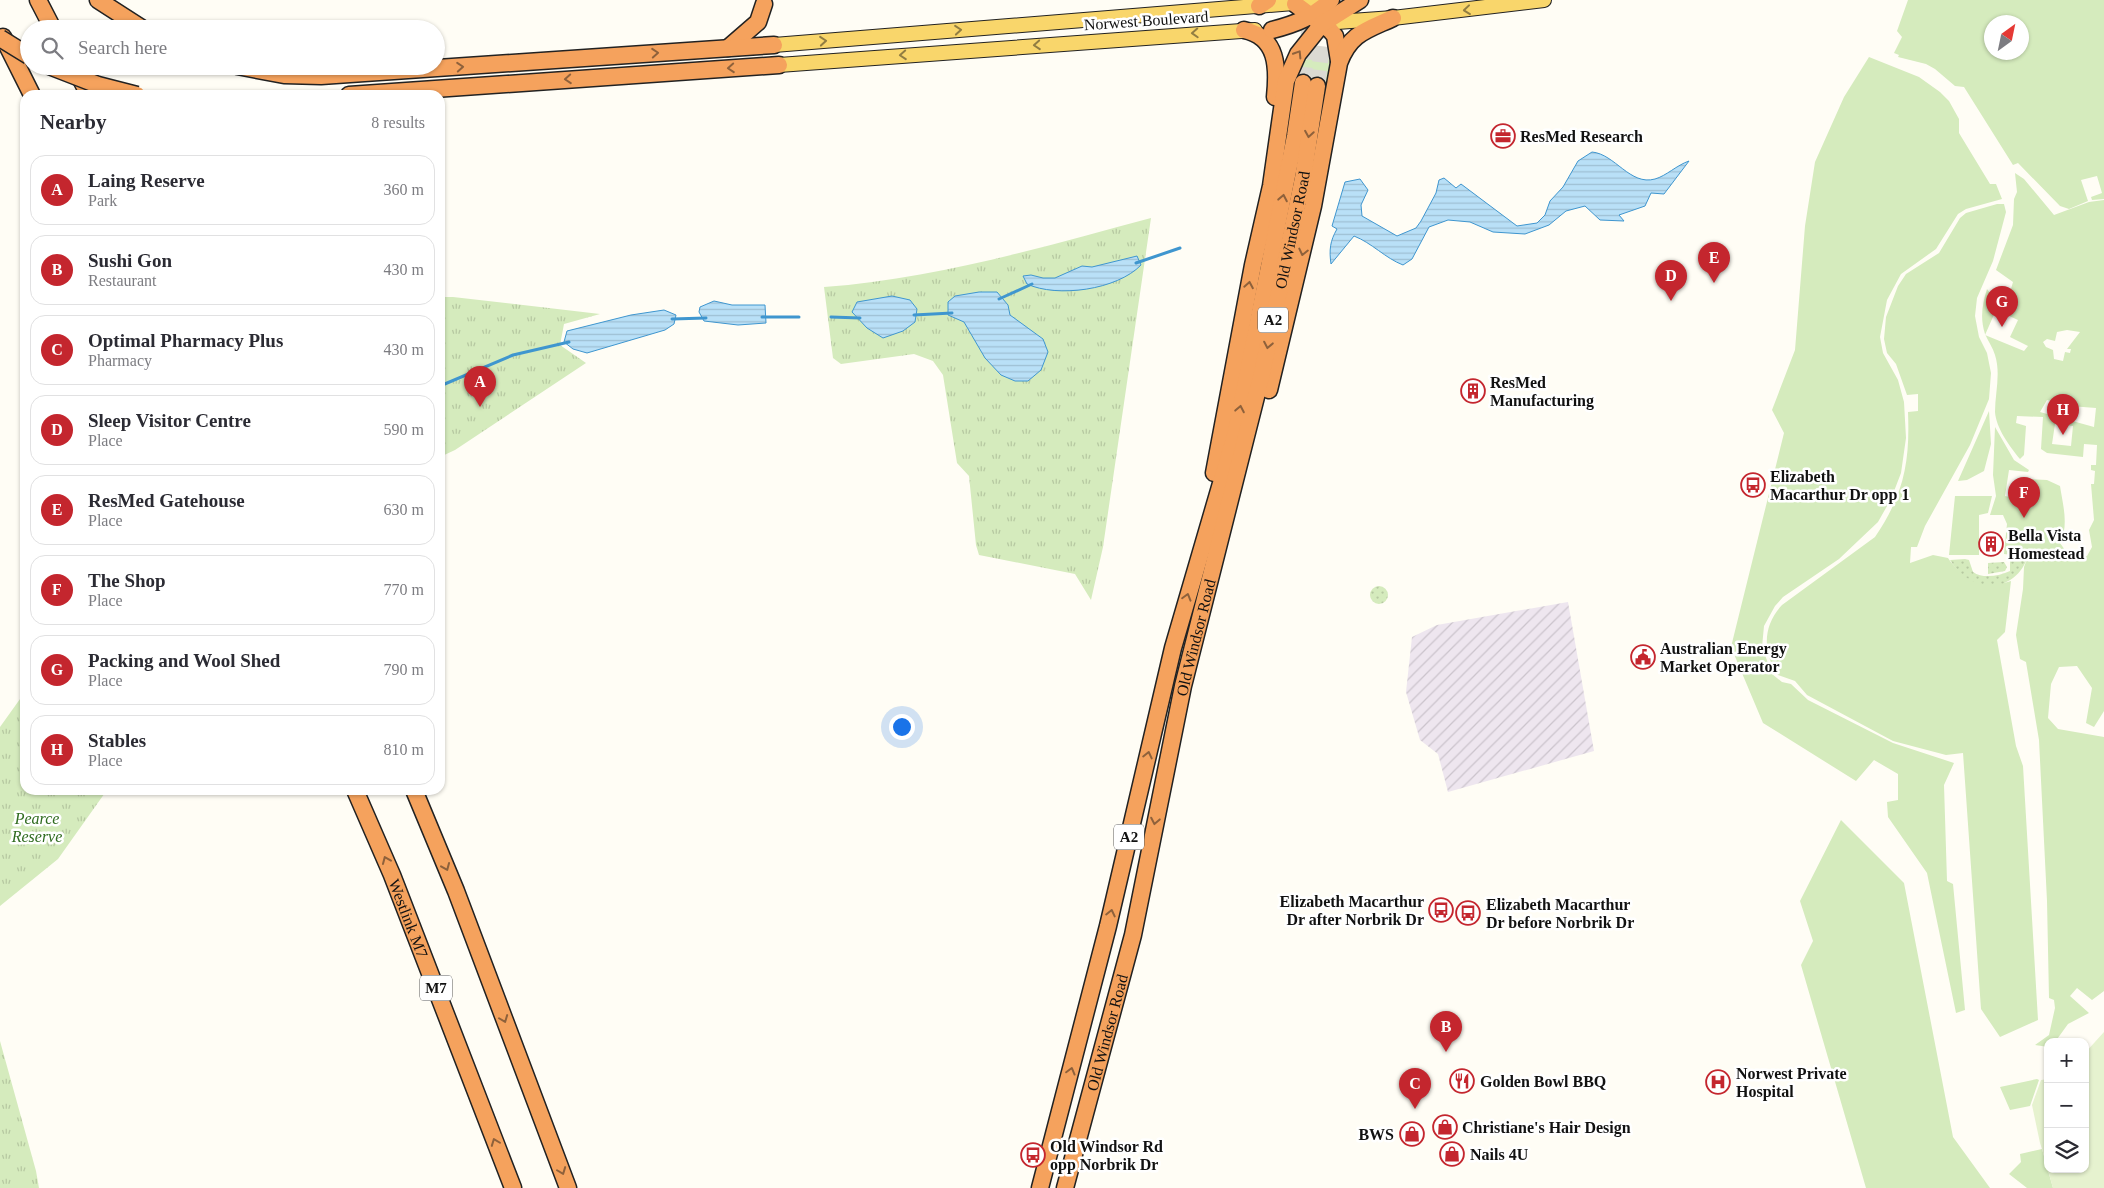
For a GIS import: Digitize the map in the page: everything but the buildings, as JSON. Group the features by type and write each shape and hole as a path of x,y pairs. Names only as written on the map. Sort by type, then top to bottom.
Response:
{"highway":[{"path":"38,0 48,20"},
{"path":"98,0 129,20"},
{"path":"1272,30 1292,25 1360,0"},
{"path":"728,48 758,22 764,4"},
{"path":"1295,4 1325,12"},
{"path":"1325,12 1335,36 1339,63"},
{"path":"1199,557 1252,265 1271,186 1286,81 1298,54 1325,12"},
{"path":"1218,552 1241,488 1281,347 1313,206 1339,63 1345,46 1353,38 1394,18"},
{"path":"1244,30 1254,32 1264,39 1269,45 1276,65 1276,88 1268,152 1271,186"},
{"path":"0,31 20,71"},
{"path":"0,38 20,50"},
{"path":"445,67 774,45"},
{"path":"421,90 779,65"},
{"path":"22,75 30,90"},
{"path":"72,75 117,90"},
{"path":"79,75 86,90"},
{"path":"284,75 336,75"},
{"name":"Old Windsor Road","path":"1040,1188 1099,963 1173,648 1236,432 1295,136 1310,85 1302,178 1262,373 1183,686 1133,935 1064,1188"},
{"name":"Westlink M7","path":"357,795 392,875 512,1188"},
{"path":"416,795 456,891 568,1188"},
{"path":"1058,1118 1082,1126"},
{"path":"1058,1118 1066,1138 1075,1148"}],"main road":[{"path":"1325,12 1394,18 1544,0"},
{"name":"Norwest Boulevard","path":"774,45 1264,3 1295,4"},
{"name":"Norwest Boulevard","path":"779,65 1244,30 1272,30"}],"shaded area":[{"path":"1568,602 1594,751 1448,792 1438,754 1420,740 1406,692 1412,637 1437,625"}],"green space":[{"path":"1908,0 2104,0 2104,199 2092,200 2091,197 2102,193 2097,176 2081,180 2088,201 2069,209 2060,206 2018,163 2013,165 1964,87 1955,86 1926,64 1898,57 1899,55 1894,53 1902,37 1897,31"},
{"path":"1317,50 1327,55 1329,59 1331,70 1330,86 1295,81 1305,58"},
{"path":"1869,57 1919,77 1949,101 1959,119 1959,133 1990,184 1996,184 2002,199 1966,209 1958,214 1936,249 1901,274 1887,300 1880,337 1883,353 1898,380 1904,402 1906,438 1901,473 1891,499 1878,522 1839,559 1783,597 1775,606 1764,626 1762,647 1772,674 1782,682 1791,684 1808,700 1893,743 1954,763 1944,785 1947,881 1953,884 1965,1010 1956,1013 1927,873 1888,817 1887,802 1898,800 1898,774 1874,760 1856,781 1763,723 1731,647 1784,433 1772,410 1795,350 1805,226 1815,162 1844,97"},
{"path":"2015,173 2024,179 2054,215 2089,202 2104,200 2104,711 2094,727 2086,723 2092,688 2077,666 2059,667 2051,684 2048,718 2058,729 2104,737 2104,991 2092,1000 2077,988 2070,996 2089,1013 2068,1024 2058,1038 2045,1038 2049,1035 2055,1008 2054,1000 2049,998 2047,901 2039,740 2026,662 2020,659 2016,635 2023,589 2024,567 2027,559 2026,554 2021,556 2004,554 2007,524 2003,515 1990,515 1996,496 1993,475 1995,427 2014,460 2029,470 2028,472 2009,470 2005,496 2010,497 2010,500 2027,501 2029,479 2047,480 2060,486 2065,523 2060,543 2072,560 2087,556 2092,547 2089,530 2094,520 2091,484 2094,484 2095,471 2091,470 2091,465 2096,465 2097,445 2084,444 2083,457 2047,453 2041,449 2043,417 2017,416 2016,423 2026,426 2024,455 2020,459 2008,443 1998,424 1995,412 1998,376 1997,362 1986,335 2024,351 2028,346 2010,337 2018,320 1996,310 1985,334 1982,323 1982,312 1987,289 1998,303 2009,296 2013,282 1996,270 2013,225 2014,199 2017,192","holes":["2067,330 2080,332 2067,349 2071,349 2070,353 2065,352 2063,361 2054,359 2053,350 2046,347 2043,342 2047,339 2055,341 2057,332","2047,400 2070,406 2096,408 2094,427 2040,412","2055,424 2073,426 2071,446 2052,444"]},
{"path":"1997,204 2004,204 2006,212 1993,261 1977,298 1975,316 1979,337 1987,353 1991,373 1989,399 1970,445 1925,526 1917,547 1911,547 1910,563 1933,555 1948,558 1960,572 1984,583 1993,584 2011,581 2005,632 1997,640 2016,746 2023,766 2038,1020 2000,1037 1981,1009 1963,753 1946,755 1893,741 1807,695 1795,681 1778,675 1769,657 1767,648 1768,630 1771,621 1782,605 1875,537 1899,492 1908,447 1908,412 1918,411 1918,394 1907,395 1896,364 1887,353 1884,339 1886,317 1898,286 1906,274 1939,253 1960,218 1966,213"},
{"path":"1151,218 1103,547 1091,600 1075,574 979,555 976,545 969,476 957,463 943,375 933,361 914,354 841,364 833,358 824,287 907,277 948,269"},
{"path":"445,297 600,314 564,324 560,345 586,363 455,450 445,455"},
{"path":"1989,411 1991,444 1984,471 1967,480 1958,481"},
{"path":"1955,496 1992,496 1988,513 1979,515 1979,555 1949,555"},
{"path":"2027,559 2020,571 2011,579 2001,584 1990,585 1979,584 1968,579 1958,571 1950,560 1969,560 1973,572 1986,576 2010,571 2010,560"},
{"path":"2004,562 2007,567 2005,571 1988,574 1988,563"},
{"path":"1375,586 1383,586 1388,591 1386,602 1375,604 1370,599 1370,591"},
{"name":"Pearce Reserve","path":"20,699 20,795 103,795 58,859 0,906 0,727"},
{"path":"1841,820 1904,883 1953,1137 1990,1188 1866,1188 1801,965 1813,941 1800,901"},
{"path":"2104,1032 2104,1188 2053,1188 2049,1173 2089,1173 2089,1049"},
{"path":"2044,1039 2044,1046 2035,1045"},
{"path":"0,1041 36,1171 39,1188 0,1188"},
{"path":"2039,1080 2030,1106 2010,1110 2000,1087"},
{"path":"2041,1080 2044,1080 2044,1157 2032,1105"},
{"path":"2042,1149 2044,1173 2049,1173 2053,1188 2027,1188 2009,1174 2021,1162 2020,1154"}],"water":[{"path":"1592,152 1608,158 1630,174 1646,180 1659,178 1689,161 1664,194 1651,193 1645,206 1619,215 1624,221 1600,220 1585,206 1566,211 1549,225 1525,234 1493,232 1470,222 1448,220 1429,227 1412,259 1403,265 1354,236 1331,264 1331,246 1337,229 1332,226 1345,182 1360,179 1368,190 1361,205 1362,216 1397,236 1416,228 1436,193 1439,180 1444,178 1456,188 1461,184 1517,226 1537,223 1545,215 1550,201 1563,187 1578,161"},
{"path":"1137,256 1141,265 1130,274 1102,286 1086,289 1070,291 1040,288 1027,284 1023,276 1055,278 1082,266 1092,267"},
{"path":"979,292 997,292 1008,305 1010,315 1043,339 1048,352 1041,370 1028,381 1015,381 1001,375 985,358 964,322 948,315 948,302 955,296"},
{"path":"892,296 910,300 917,309 915,322 903,331 883,338 867,328 852,312 857,302"},
{"path":"714,301 732,305 765,305 766,323 738,325 704,321 699,312 700,307"},
{"path":"664,310 676,315 674,324 665,330 587,353 573,349 564,342 567,331 631,315"}],"waterway":[{"path":"1136,263 1180,248"},
{"path":"999,299 1032,284"},
{"path":"914,315 952,313"},
{"path":"762,317 799,317"},
{"path":"831,317 860,318"},
{"path":"672,319 706,318"},
{"path":"445,384 513,355 569,342"}],"tunnel":[{"path":"1303,83 1312,4"},
{"path":"1317,86 1326,15"}],"place":[{"name":"ResMed Research","path":"1503,136"},
{"name":"ResMed Gatehouse","path":"1714,283"},
{"name":"Sleep Visitor Centre","path":"1671,301"},
{"name":"Packing and Wool Shed","path":"2002,327"},
{"name":"ResMed Manufacturing","path":"1473,391"},
{"name":"Laing Reserve","path":"480,407"},
{"name":"Stables","path":"2063,435"},
{"name":"Elizabeth Macarthur Dr opp 1","path":"1753,485"},
{"name":"The Shop","path":"2024,518"},
{"name":"Bella Vista Homestead","path":"1991,544"},
{"name":"Australian Energy Market Operator","path":"1643,657"},
{"name":"Elizabeth Macarthur Dr after Norbrik Dr","path":"1441,910"},
{"name":"Elizabeth Macarthur Dr before Norbrik Dr","path":"1468,913"},
{"name":"Sushi Gon","path":"1446,1052"},
{"name":"Golden Bowl BBQ","path":"1462,1081"},
{"name":"Norwest Private Hospital","path":"1718,1082"},
{"name":"Optimal Pharmacy Plus","path":"1415,1109"},
{"name":"Christiane's Hair Design","path":"1445,1127"},
{"name":"BWS","path":"1412,1134"},
{"name":"Nails 4U","path":"1452,1154"},
{"name":"Old Windsor Rd opp Norbrik Dr","path":"1033,1155"}]}
